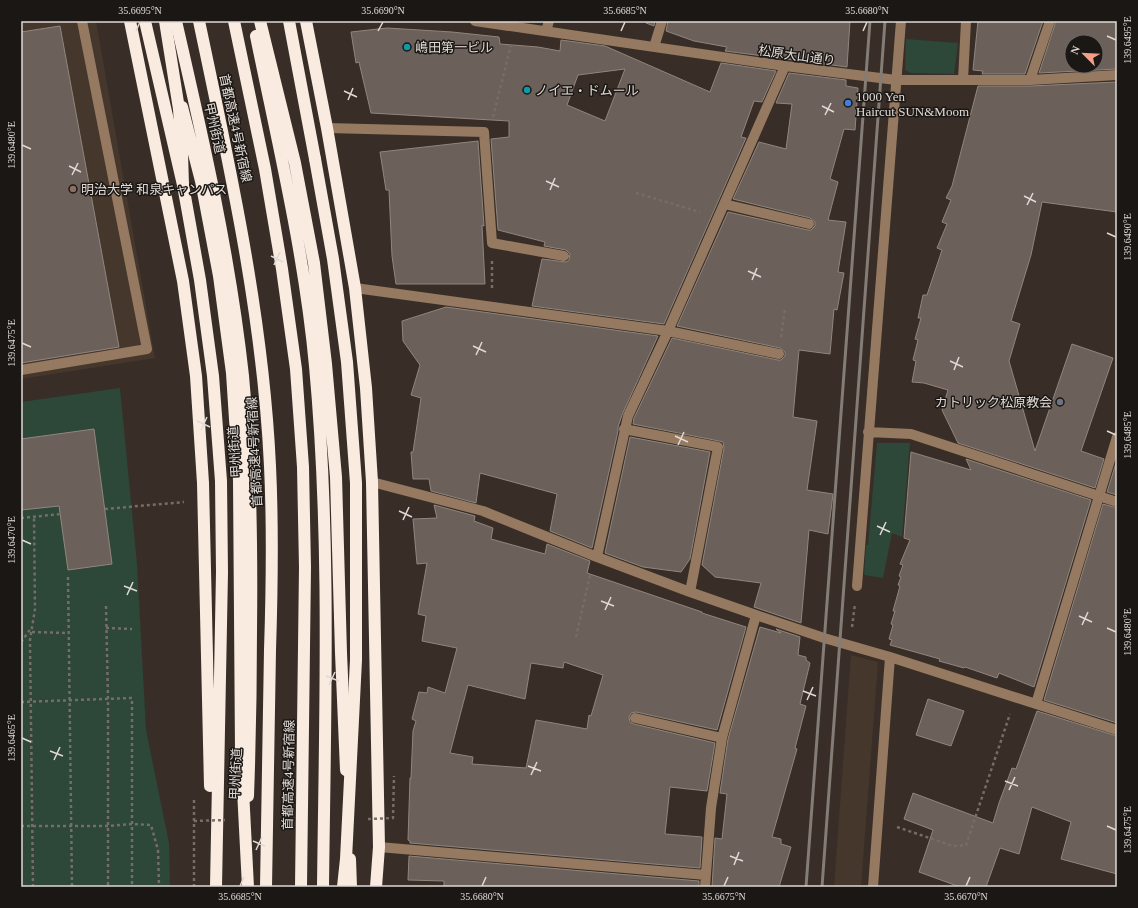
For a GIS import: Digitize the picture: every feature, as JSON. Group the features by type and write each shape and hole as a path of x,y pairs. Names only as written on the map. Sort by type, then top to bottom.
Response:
{"highway":[{"path":"130,21 183,281 196,376 203,483 212,887"},
{"path":"145,21 183,184 200,280 213,376 221,481 222,572 216,887"},
{"path":"160,21 201,181 219,276 232,373 239,480 241,751 248,887"},
{"path":"165,21 179,109 183,184"},
{"name":"甲州街道","path":"176,21 213,182 229,276 243,383 250,474 252,578 250,750 243,887"},
{"name":"首都高速4号新宿線","path":"200,21 232,177 249,272 262,369 270,466 272,568 266,887"},
{"name":"首都高速4号新宿線","path":"234,21 265,169 280,253 296,369 303,467 305,567 301,887"},
{"path":"252,21 301,262 315,364 323,466 326,565 323,887"},
{"path":"260,21 294,163 314,263 326,364 336,477 341,653 351,887"},
{"path":"289,21 333,259 347,362 356,483 356,660 346,859 343,887"},
{"path":"306,21 327,128 355,288 366,388 372,482 379,847 376,887"}],"street":[{"path":"21,370 147,349 82,21"},
{"name":"松原大山通り","path":"476,21 785,66 896,80 1030,80 1117,75"},
{"path":"546,31 549,21"},
{"path":"654,47 662,21"},
{"path":"856,586 901,21"},
{"path":"963,80 966,21"},
{"path":"1030,80 1050,21"},
{"path":"597,557 628,416 668,331 785,66"},
{"path":"327,128 484,132 492,243 564,256"},
{"path":"724,204 808,224"},
{"path":"355,288 668,331 779,354"},
{"path":"624,429 718,447 690,592"},
{"path":"868,432 911,434 1117,502"},
{"path":"1036,704 1117,437"},
{"path":"372,482 483,511 597,557 756,616 890,657 1117,730"},
{"path":"705,887 711,808 722,738 756,616"},
{"path":"873,887 890,657"},
{"path":"635,718 722,738"},
{"path":"379,847 706,874"}],"path":[{"path":"484,132 490,126 516,27"},
{"path":"636,193 718,217"},
{"path":"492,243 493,307"},
{"path":"779,354 785,309"},
{"path":"105,509 189,502"},
{"path":"21,518 60,514"},
{"path":"33,887 30,640 35,609 34,517"},
{"path":"576,637 592,566 597,557"},
{"path":"68,577 72,887"},
{"path":"856,586 852,632 856,647"},
{"path":"106,606 108,699 108,887"},
{"path":"21,642 33,626"},
{"path":"106,628 132,629"},
{"path":"32,632 69,633"},
{"path":"878,821 952,846 966,846 1015,697"},
{"path":"21,702 132,698 132,887"},
{"path":"194,797 194,887"},
{"path":"21,826 151,825 158,850 160,887"}],"shaded area":[{"name":"明治大学 和泉キャンパス","path":"21,21 96,21 155,358 21,379"},
{"path":"851,655 878,662 861,887 834,887"}],"green space":[{"path":"906,39 958,43 954,74 911,73 905,70"},
{"path":"120,388 137,564 146,730 169,843 170,887 21,887 21,402"},
{"path":"877,443 910,443 902,537 892,533 883,578 864,575"}],"building":[{"path":"646,21 655,21 654,26 646,23"},
{"path":"668,21 850,21 847,67 725,51 727,47 694,41 666,31"},
{"path":"978,21 1043,21 1025,74 982,74 983,71 973,70"},
{"path":"1056,21 1117,21 1117,69 1104,70 1104,34 1064,34 1064,72 1039,73"},
{"name":"明治大学 和泉キャンパス","path":"60,26 119,347 21,363 21,32"},
{"path":"387,28 452,32 499,37 500,44 538,47 560,51 561,40 605,46 710,92 721,63 776,71 762,102 754,101 741,137 746,138 664,324 532,306 542,259 566,262 569,260 570,254 566,250 544,246 545,242 498,230 491,139 509,137 509,121 371,113 359,62 356,63 351,32","holes":["625,69 605,121 567,105 578,75"]},
{"path":"789,73 846,80 846,86 858,88 855,130 844,129 830,179 838,182 828,220 846,222 838,272 844,273 837,310 834,309 830,354 799,350 793,417 817,421 807,490 833,494 828,534 809,530 801,623 754,607 761,583 715,577 702,565 724,448 723,442 633,424 634,418 672,338 778,360 781,360 785,356 785,352 780,348 677,326 728,212 808,230 811,230 815,226 815,222 810,218 733,199 759,142 786,149 792,104 776,103"},
{"path":"1117,82 1117,212 1042,202 1031,255 1011,321 1020,324 1009,361 1035,451 1072,344 1113,358 1081,451 1104,459 1095,488 958,443 942,410 948,390 924,383 912,382 916,361 913,360 918,340 915,339 921,318 918,318 923,295 927,295 942,250 937,248 947,224 942,222 951,200 946,198 952,186 978,86 1030,86"},
{"path":"478,141 484,226 482,225 485,284 396,284 392,256 389,190 386,190 380,152"},
{"path":"446,307 658,336 618,427 592,548 550,531 557,494 480,473 476,503 431,491 429,479 413,479 411,452 413,452 421,398 411,395 420,365 403,341 402,321"},
{"path":"94,429 112,564 68,570 59,506 21,510 21,439"},
{"path":"630,437 710,452 690,559 681,572 643,567 605,553"},
{"path":"911,452 971,470 966,459 1091,500 1034,687 999,673 997,678 965,667 939,661 940,659 890,645 892,640 889,639 893,625 891,624 895,611 893,611 900,586 898,585 901,577 899,576 903,565 900,564 910,540 904,538"},
{"path":"1117,463 1117,495 1107,492"},
{"path":"1103,504 1117,508 1117,723 1044,700"},
{"path":"434,505 475,516 474,521 493,528 491,539 545,554 547,544 590,561 587,573 746,627 717,730 636,712 631,713 629,717 630,722 634,724 715,743 707,791 670,787 665,834 702,837 700,868 410,843 408,840 410,778 413,731 416,721 412,719 419,692 427,693 428,687 445,693 457,648 422,641 426,616 418,614 427,563 417,564 413,519 437,518","holes":["564,662 603,675 591,716 589,715 587,729 536,720 526,768 472,764 473,757 450,753 468,685 525,699 531,663 563,668"]},
{"path":"760,627 781,633 776,629 800,637 798,655 806,657 806,660 810,663 800,704 806,706 795,748 797,749 772,837 781,839 781,844 791,847 779,887 712,887 715,838 722,839 727,794 720,793 728,739"},
{"path":"928,699 964,711 951,746 916,735"},
{"path":"1037,711 1117,736 1117,874 1061,859 1071,822 1032,807 1019,854 1000,848 986,887 960,887 919,872 933,830 904,819 913,793 993,823 1012,768 1016,769"},
{"path":"409,856 699,881 699,887 444,887 444,881 408,880"}],"railway":[{"path":"806,887 870,21"},
{"path":"822,887 885,21"}],"place":[{"name":"嶋田第一ビル","path":"407,47"},
{"name":"ノイエ・ドムール","path":"527,90"},
{"name":"1000 Yen Haircut SUN&Moom","path":"848,103"},
{"name":"明治大学 和泉キャンパス","path":"73,189"},
{"name":"カトリック松原教会","path":"1060,402"}]}
